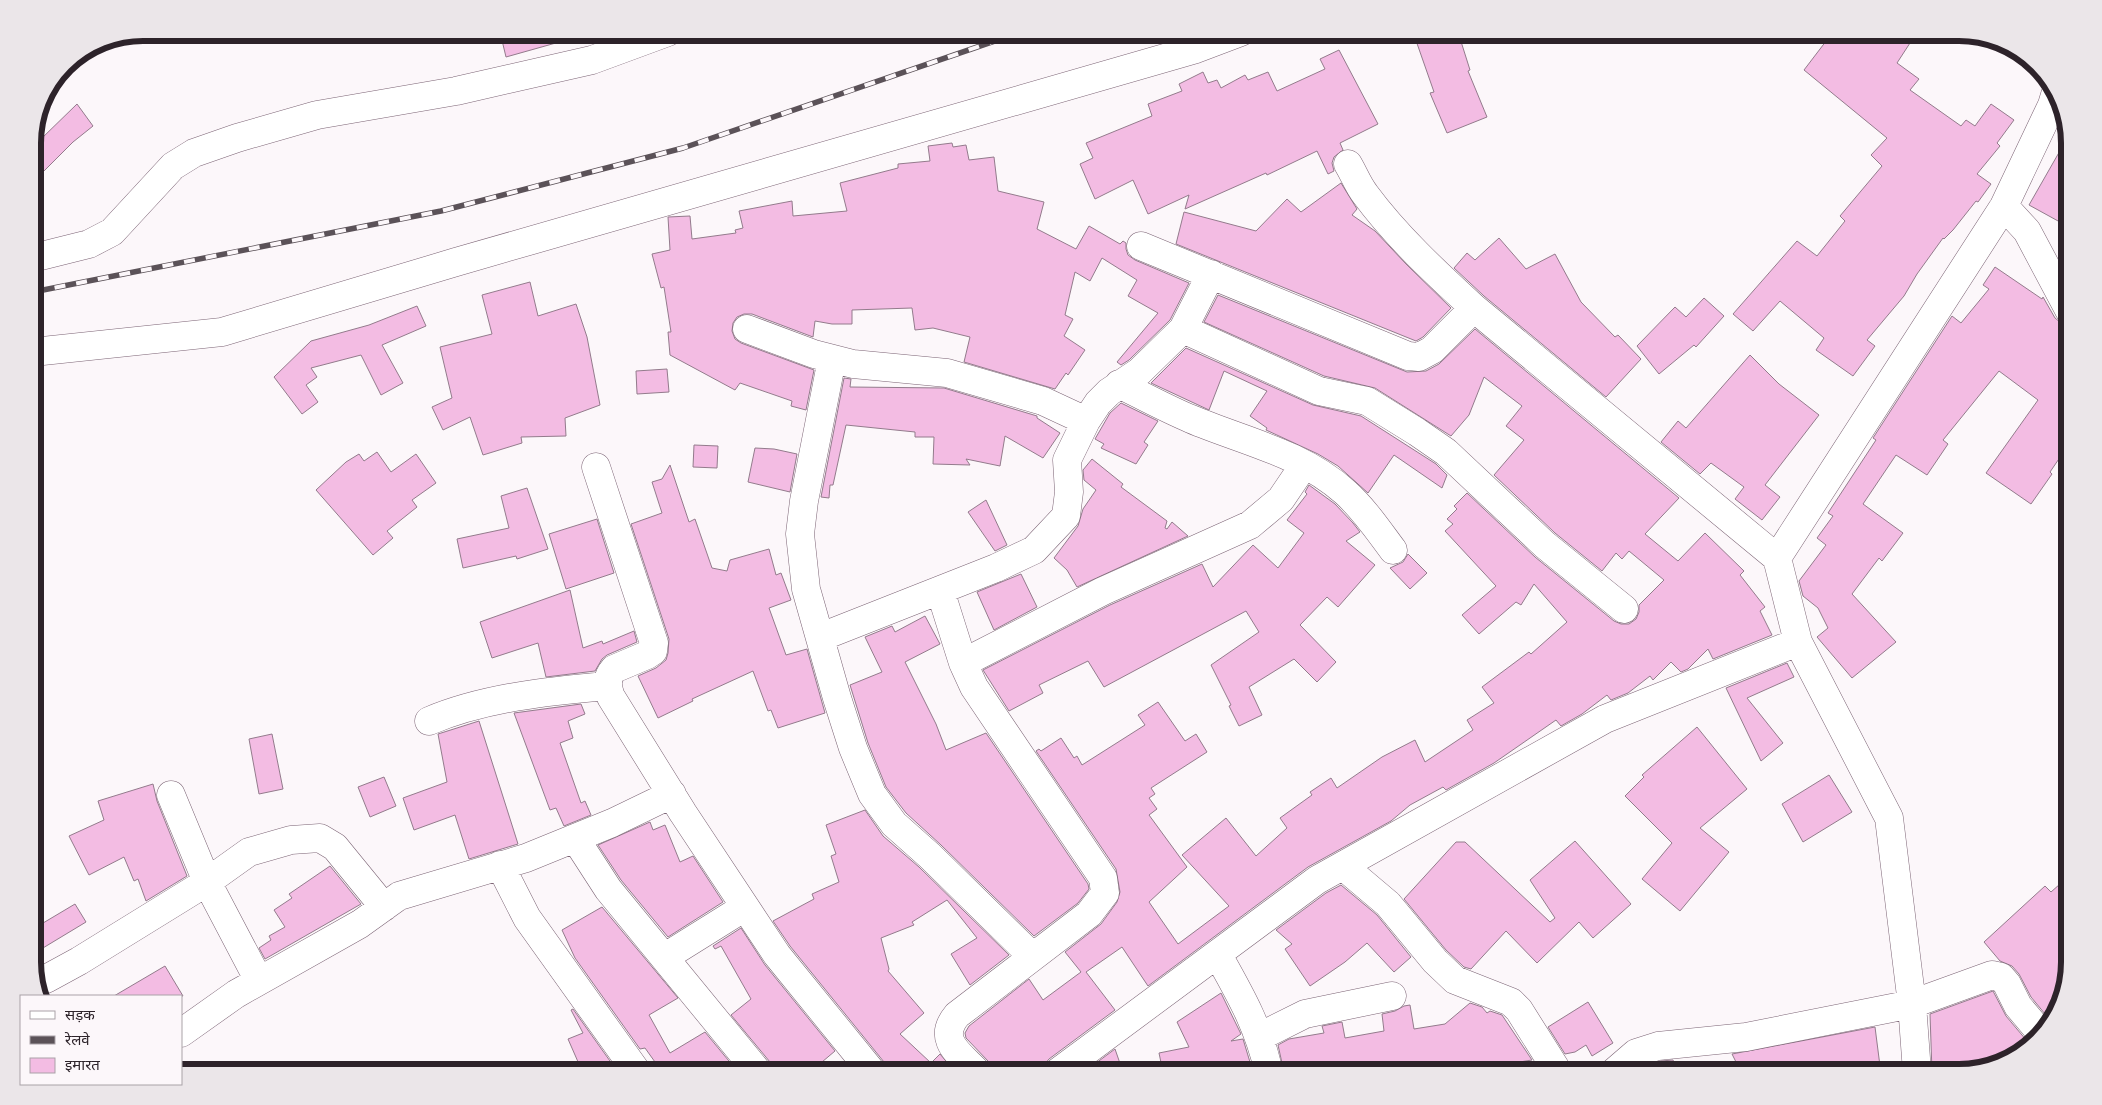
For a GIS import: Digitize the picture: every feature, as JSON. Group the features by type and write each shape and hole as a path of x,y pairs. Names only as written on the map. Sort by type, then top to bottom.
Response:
{"street":[{"path":"41,256 89,244 112,232 173,166 194,153 237,138 317,115 456,91 592,60 644,41"},
{"path":"41,351 222,332 456,262 1196,49 1217,41"},
{"path":"1777,558 2004,206 2052,104"},
{"path":"1348,164 1364,193 1393,227 1474,308 1777,558 1798,642 1889,818 1912,1004 1916,1064"},
{"path":"2004,206 2027,231 2061,295"},
{"path":"1141,246 1408,356 1419,357 1439,343 1474,308"},
{"path":"821,637 1034,550 1066,516 1069,506 1067,460 1086,420 1098,403 1119,384 1139,372 1183,329 1211,274"},
{"path":"747,329 790,346 853,364 947,373 1042,401 1086,420"},
{"path":"1183,329 1319,391 1367,402 1417,432 1446,452 1545,545 1624,609"},
{"path":"832,359 806,492 800,534 806,589 837,698 872,794 894,824 930,856 1032,956"},
{"path":"1119,384 1191,420 1259,444 1322,474 1344,491 1368,515 1394,550"},
{"path":"963,663 1103,591 1250,525 1280,499 1304,465"},
{"path":"596,466 654,643 652,651 648,655 611,672 607,686 611,697 777,955 866,1064"},
{"path":"940,590 963,663 974,687 1103,878 1105,884 1100,902 1089,914 957,1015 947,1030 949,1040 970,1064"},
{"path":"1069,1064 1318,880 1605,719 1798,642"},
{"path":"429,721 455,710 557,690 607,686"},
{"path":"182,1032 236,994 360,924 399,896 526,858 612,823 672,794"},
{"path":"171,795 207,882 259,981"},
{"path":"43,980 79,961 207,882 249,852 290,840 320,838 335,847 384,907"},
{"path":"575,838 608,888 752,1064"},
{"path":"500,865 528,918 631,1064"},
{"path":"1343,866 1388,904 1435,961 1455,980 1511,1002 1519,1010 1553,1064"},
{"path":"665,957 745,906"},
{"path":"1218,955 1250,1011 1267,1064"},
{"path":"1623,1064 1636,1053 1658,1046 1746,1037 1912,1004 1992,975 2001,977 2007,984 2018,1006 2036,1028"},
{"path":"1259,1037 1305,1014 1392,996"}],"building":[{"path":"502,41 563,41 506,57"},
{"path":"1416,41 1461,41 1470,70 1468,71 1487,117 1447,133 1430,93 1434,92"},
{"path":"1826,41 1907,41 1910,43 1897,63 1919,79 1910,90 1961,126 1966,120 1975,126 1991,104 2014,120 1997,143 2000,146 1977,174 1991,184 1978,202 1976,201 1953,230 1943,238 1904,296 1867,340 1875,346 1853,376 1816,350 1824,338 1780,301 1753,331 1733,314 1797,241 1817,256 1845,221 1840,216 1882,166 1871,155 1887,138 1804,70"},
{"path":"1339,50 1378,124 1340,143 1343,150 1334,157 1332,163 1334,171 1328,174 1317,151 1267,175 1266,173 1185,209 1189,195 1148,214 1133,180 1095,199 1080,164 1093,158 1086,143 1152,116 1148,104 1182,91 1179,84 1203,72 1208,83 1217,80 1221,88 1245,75 1248,80 1268,72 1277,91 1325,69 1320,59"},
{"path":"77,104 93,126 73,142 41,174 41,139"},
{"path":"952,143 953,147 966,145 969,160 994,157 998,191 1044,202 1037,229 1076,249 1089,226 1120,244 1123,241 1126,243 1128,255 1135,260 1189,283 1170,320 1129,360 1121,365 1117,362 1158,313 1128,296 1137,280 1102,258 1090,281 1075,272 1065,315 1073,319 1064,336 1085,350 1068,375 1066,373 1055,389 964,362 970,337 933,328 915,330 912,308 852,310 852,324 832,324 815,321 813,337 752,314 744,314 737,317 733,323 732,331 735,339 741,343 814,370 806,410 791,406 792,401 740,383 735,390 670,355 668,332 671,332 664,287 661,288 652,254 670,250 668,217 690,216 692,239 736,233 735,230 743,228 739,211 792,201 793,216 847,211 840,183 898,168 898,164 930,161 928,146"},
{"path":"2061,149 2061,223 2029,205"},
{"path":"1341,183 1357,209 1352,215 1375,231 1451,308 1423,337 1416,341 1176,244 1184,212 1256,231 1287,199 1301,212"},
{"path":"1499,238 1526,269 1555,254 1581,302 1615,337 1618,335 1641,359 1606,397 1484,296 1454,268 1467,253 1475,260"},
{"path":"1995,267 2042,299 2043,297 2055,318 2061,323 2061,456 2050,472 2052,474 2031,504 1986,473 2038,400 1999,371 1943,440 1948,444 1927,475 1896,455 1863,504 1903,533 1882,561 1879,558 1852,594 1896,642 1852,678 1817,637 1828,628 1818,608 1803,596 1799,581 1826,545 1817,538 1833,516 1828,513 1876,440 1873,438 1952,316 1961,323 1989,289 1983,285"},
{"path":"530,282 538,316 576,304 587,337 600,405 565,418 566,436 521,437 522,443 483,455 470,417 443,430 432,407 452,398 440,347 492,334 482,295"},
{"path":"1218,295 1407,372 1426,371 1439,364 1475,329 1679,498 1645,534 1678,561 1705,533 1744,571 1740,575 1765,607 1760,611 1772,635 1713,659 1708,649 1688,669 1681,672 1671,662 1653,680 1650,676 1628,693 1611,700 1607,695 1582,714 1561,726 1556,720 1494,763 1446,790 1443,787 1410,805 1391,821 1308,867 1148,986 1122,947 1086,972 1115,1010 1045,1064 989,1064 966,1038 965,1033 969,1026 1029,979 1043,1000 1081,972 1065,952 1101,924 1117,902 1120,892 1116,869 1036,751 1039,749 1041,751 1061,738 1074,758 1077,756 1082,765 1145,725 1138,715 1158,702 1185,741 1196,734 1207,752 1151,788 1155,794 1149,798 1157,809 1149,815 1187,867 1149,902 1178,944 1229,906 1182,855 1226,818 1256,856 1287,828 1280,818 1312,795 1310,792 1331,778 1337,788 1382,757 1415,740 1425,762 1473,730 1467,720 1494,703 1482,687 1529,652 1531,654 1567,622 1534,584 1521,605 1516,602 1479,634 1462,615 1496,586 1445,531 1453,524 1447,519 1457,509 1454,506 1467,493 1535,557 1614,621 1621,624 1629,624 1636,619 1639,605 1664,580 1629,551 1622,559 1616,553 1602,571 1555,533 1494,475 1524,440 1506,426 1522,406 1484,377 1469,415 1451,436 1375,388 1324,376 1204,322"},
{"path":"1704,298 1724,316 1696,347 1694,345 1659,374 1637,346 1675,307 1686,317"},
{"path":"417,306 426,326 382,345 403,383 381,395 361,355 311,368 317,377 306,385 318,402 302,414 274,377 311,341 369,325"},
{"path":"1186,348 1313,405 1361,416 1436,464 1447,475 1442,488 1394,455 1368,493 1338,466 1318,454 1266,430 1267,428 1250,416 1267,391 1224,371 1209,410 1151,383"},
{"path":"1750,355 1779,384 1819,415 1765,485 1780,497 1762,520 1735,499 1744,487 1711,463 1700,474 1661,442 1678,421 1686,428"},
{"path":"667,369 669,392 637,394 636,371"},
{"path":"844,378 851,379 850,387 944,388 1037,416 1037,418 1060,433 1043,458 1005,436 1000,466 966,459 970,465 933,464 934,437 915,437 915,432 846,425 833,485 830,485 829,498 821,497"},
{"path":"1121,403 1158,421 1144,442 1148,445 1136,464 1101,448 1104,444 1095,439 1110,413"},
{"path":"694,445 718,446 717,468 693,467"},
{"path":"755,448 774,449 797,454 790,492 748,482"},
{"path":"377,452 391,472 416,454 436,483 412,500 417,507 387,531 393,538 373,555 316,490 346,462 359,454 364,461"},
{"path":"1092,459 1123,484 1121,487 1167,521 1165,528 1167,529 1172,522 1188,536 1077,587 1067,570 1054,558 1078,526 1083,509 1096,490 1084,480 1083,470"},
{"path":"670,465 689,522 695,519 712,568 727,571 730,560 769,549 776,575 781,573 791,600 769,608 786,655 807,649 825,713 778,728 771,710 768,711 753,671 692,699 693,701 658,718 638,676 656,668 666,660 669,639 631,524 662,513 652,482 662,479"},
{"path":"1309,485 1335,504 1353,523 1360,532 1346,541 1375,565 1338,607 1327,597 1300,625 1336,662 1317,682 1294,659 1249,687 1262,715 1239,726 1211,665 1259,632 1246,611 1104,687 1088,661 1039,685 1043,693 1009,711 983,670 1110,605 1202,564 1213,587 1253,545 1278,568 1304,533 1287,520 1307,494 1305,492"},
{"path":"527,488 548,549 517,559 516,556 463,568 457,539 509,528 501,496"},
{"path":"986,500 1007,545 995,551 968,512"},
{"path":"597,519 614,573 566,589 549,534"},
{"path":"1408,554 1427,573 1410,589 1390,568 1403,562"},
{"path":"1021,574 1037,607 994,630 977,592"},
{"path":"570,590 583,648 602,641 603,644 634,631 637,642 607,655 602,659 595,671 546,677 538,643 492,658 480,622"},
{"path":"925,616 940,644 905,662 936,724 946,750 986,733 1088,884 1089,889 1078,903 1034,936 906,813 886,787 868,743 850,685 882,672 865,637 892,626 895,632"},
{"path":"1787,663 1794,677 1747,698 1783,743 1761,761 1726,688"},
{"path":"581,704 585,714 568,721 573,738 560,743 581,803 585,801 591,815 564,826 556,808 550,810 514,713"},
{"path":"479,721 518,844 469,859 455,815 414,830 403,798 447,782 438,734"},
{"path":"1697,727 1747,789 1700,828 1729,852 1680,911 1642,879 1672,843 1625,796 1644,777 1642,775"},
{"path":"272,734 283,789 259,794 249,739"},
{"path":"1829,775 1852,812 1803,842 1782,804"},
{"path":"384,777 396,806 370,817 358,787"},
{"path":"153,784 157,801 187,876 146,901 138,879 134,881 124,857 89,875 69,836 104,820 98,801"},
{"path":"865,810 883,836 919,867 1009,955 970,985 951,954 977,938 947,900 912,922 914,925 881,938 888,971 924,1013 900,1034 931,1063 940,1054 948,1064 885,1064 790,946 773,921 814,899 812,894 839,882 831,856 836,854 826,825"},
{"path":"650,822 653,830 665,825 680,862 693,856 723,902 668,937 621,880 598,845"},
{"path":"1575,841 1631,904 1593,938 1579,922 1537,963 1506,931 1471,969 1464,967 1446,950 1404,899 1456,842 1465,842 1550,922 1555,918 1530,880"},
{"path":"330,866 361,904 265,959 259,948 271,940 269,936 285,927 274,910 292,898 289,894"},
{"path":"1341,885 1377,915 1411,957 1394,972 1367,943 1345,962 1310,986 1285,949 1292,944 1276,930 1326,893"},
{"path":"2061,885 2061,962 2059,981 2046,1015 2031,997 2019,974 2012,966 2000,961 1984,942 2045,886 2051,892"},
{"path":"75,904 86,922 41,949 41,924"},
{"path":"602,907 678,998 649,1015 670,1053 705,1032 731,1064 652,1064 655,1062 645,1048 640,1049 575,958 562,930"},
{"path":"741,928 765,965 835,1051 820,1064 771,1064 731,1015 751,999 721,946 715,949 713,946"},
{"path":"165,966 183,996 182,995 116,995"},
{"path":"1993,991 2006,1016 2025,1039 2010,1050 1985,1060 1972,1063 1932,1064 1930,1014"},
{"path":"1221,993 1241,1034 1231,1041 1243,1039 1251,1064 1161,1064 1159,1053 1189,1047 1177,1022"},
{"path":"1588,1002 1613,1043 1592,1056 1586,1045 1575,1052 1565,1054 1548,1027"},
{"path":"1470,1003 1482,1007 1487,1013 1490,1011 1502,1015 1532,1060 1507,1064 1282,1064 1278,1045 1289,1039 1324,1033 1322,1026 1342,1022 1345,1038 1384,1031 1382,1014 1410,1005 1414,1029 1445,1024"},
{"path":"573,1009 610,1061 602,1064 579,1064 568,1039 583,1033 571,1010"},
{"path":"1875,1027 1880,1064 1737,1064 1732,1054"},
{"path":"1115,1049 1120,1064 1095,1064"},
{"path":"1673,1060 1675,1064 1652,1064"}],"railway":[{"path":"41,290 441,211 683,148 995,41"}]}
